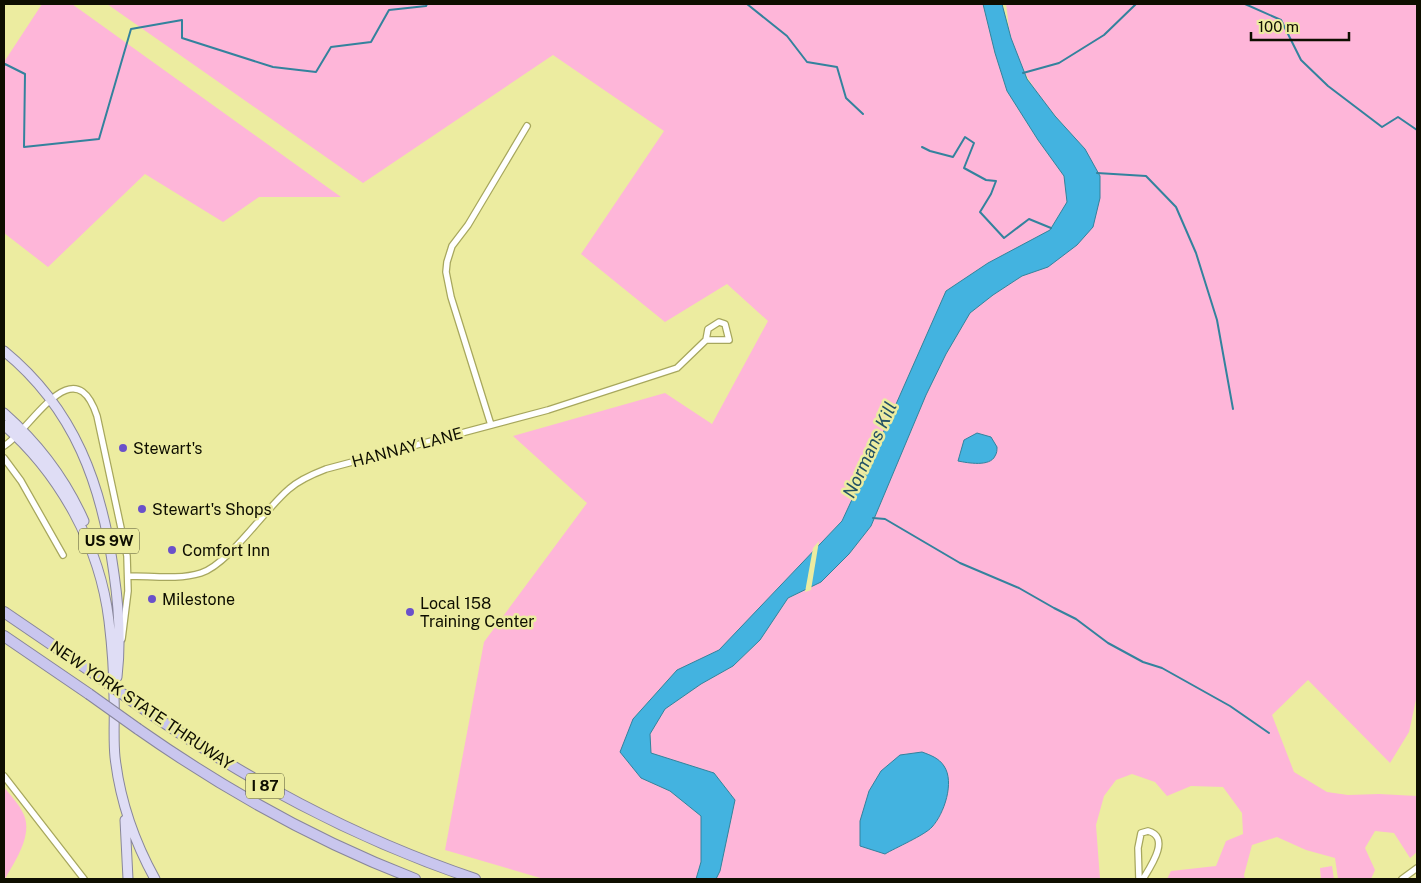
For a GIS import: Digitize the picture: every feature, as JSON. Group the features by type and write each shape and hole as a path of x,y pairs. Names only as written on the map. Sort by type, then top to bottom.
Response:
{"highway":[{"name":"NEW YORK STATE THRUWAY","path":"4,612 219,759 301,806 392,848 475,879"},
{"name":"NEW YORK STATE THRUWAY","path":"4,636 216,781 277,816 341,848 415,879"}],"main road":[{"name":"US 9W","path":"4,351 25,370 51,399 82,450 91,472 102,508 115,580 120,655 114,694"},
{"path":"4,413 19,433"},
{"name":"US 9W","path":"4,424 19,433 63,494 83,533 99,574 109,620 114,694 115,756 124,805 138,845 155,879"},
{"path":"124,805 128,879"}],"street":[{"path":"491,424 451,297 446,272 447,262 452,246 468,225 527,126"},
{"name":"HANNAY LANE","path":"128,576 190,576 207,571 229,552 288,489 311,475 326,469 548,410 677,368 706,340"},
{"path":"4,446 51,399 64,390 74,389 85,394 92,403 122,527 128,576 126,616 120,655"},
{"path":"4,458 21,481 63,555"},
{"path":"4,776 84,879"},
{"path":"1148,830 1155,833 1158,837 1159,846 1141,879 1139,842 1142,833 1148,830"},
{"path":"1402,879 1417,868"}],"shaded area":[{"path":"42,4 72,4 341,197 259,197 223,222 145,174 48,267 4,233 4,62"},
{"path":"107,4 983,4 1007,91 1038,140 1064,176 1067,202 1050,230 988,263 946,291 842,521 719,651 677,670 633,719 641,778 670,791 701,816 701,862 696,879 544,879 445,850 484,642 587,503 513,436 665,393 712,424 768,321 727,284 665,322 581,254 664,131 553,55 363,183"},
{"path":"1006,4 1417,4 1417,695 1409,732 1390,763 1308,680 1272,715 1294,772 1327,792 1348,795 1417,796 1417,852 1410,858 1394,833 1375,831 1365,848 1375,870 1371,879 1338,879 1335,858 1306,850 1277,837 1252,845 1244,875 1245,879 1167,879 1171,871 1216,866 1226,841 1243,834 1242,813 1223,787 1191,786 1167,796 1155,782 1132,774 1116,780 1104,796 1096,825 1100,879 716,879 720,871 735,800 714,773 651,753 650,734 665,709 701,684 733,666 760,640 788,598 821,582 849,554 871,526 926,395 946,354 970,313 1022,276 1048,267 1085,149 1041,98 1023,70 1011,38"},
{"path":"4,787 17,803 26,821 25,838 22,847 5,879"},
{"path":"1332,866 1334,879 1321,879 1320,868"}],"water":[{"path":"983,4 1002,4 1011,38 1027,79 1055,116 1085,149 1100,176 1100,198 1093,227 1077,245 1048,267 1022,276 970,313 946,354 926,395 871,526 849,554 821,582 788,598 760,640 733,666 701,684 665,709 650,734 651,753 714,773 735,800 720,871 716,879 696,879 701,862 701,816 670,791 641,778 620,752 633,719 677,670 719,650 842,521 946,291 988,263 1050,230 1067,202 1064,176 1038,140 1007,91"},
{"path":"977,433 991,437 997,447 995,456 989,462 984,463 958,461 964,440"},
{"path":"922,752 940,761 947,773 947,798 936,821 923,834 885,854 860,846 860,821 869,791 881,771 900,755"}],"pier":[{"path":"819,541 811,590 805,592 813,548"}],"waterway":[{"path":"4,66 5,64 25,74 24,147 99,139 131,29 182,20 182,38 273,67 316,72 331,47 371,42 389,10 426,6 427,4"},
{"path":"747,4 787,36 807,62 837,67 846,98 863,114"},
{"path":"1023,73 1059,63 1104,35 1136,4"},
{"path":"1245,4 1281,20 1301,60 1328,86 1382,127 1398,117 1417,130"},
{"path":"922,147 953,157 965,137 974,143 964,168 986,180 996,181 991,194 980,212 1004,238 1029,219 1051,228"},
{"path":"1097,173 1146,176 1176,207 1196,253 1217,320 1233,409"},
{"path":"873,518 885,519 960,563 1019,588 1076,619 1108,643 1143,662 1162,668 1230,706 1269,733"}],"place":[{"name":"Stewart's","path":"123,448"},
{"name":"Stewart's Shops","path":"142,509"},
{"name":"Comfort Inn","path":"172,550"},
{"name":"Milestone","path":"152,599"},
{"name":"Local 158 Training Center","path":"410,612"}],"water label":[{"name":"Normans Kill","path":"870,450"}]}
